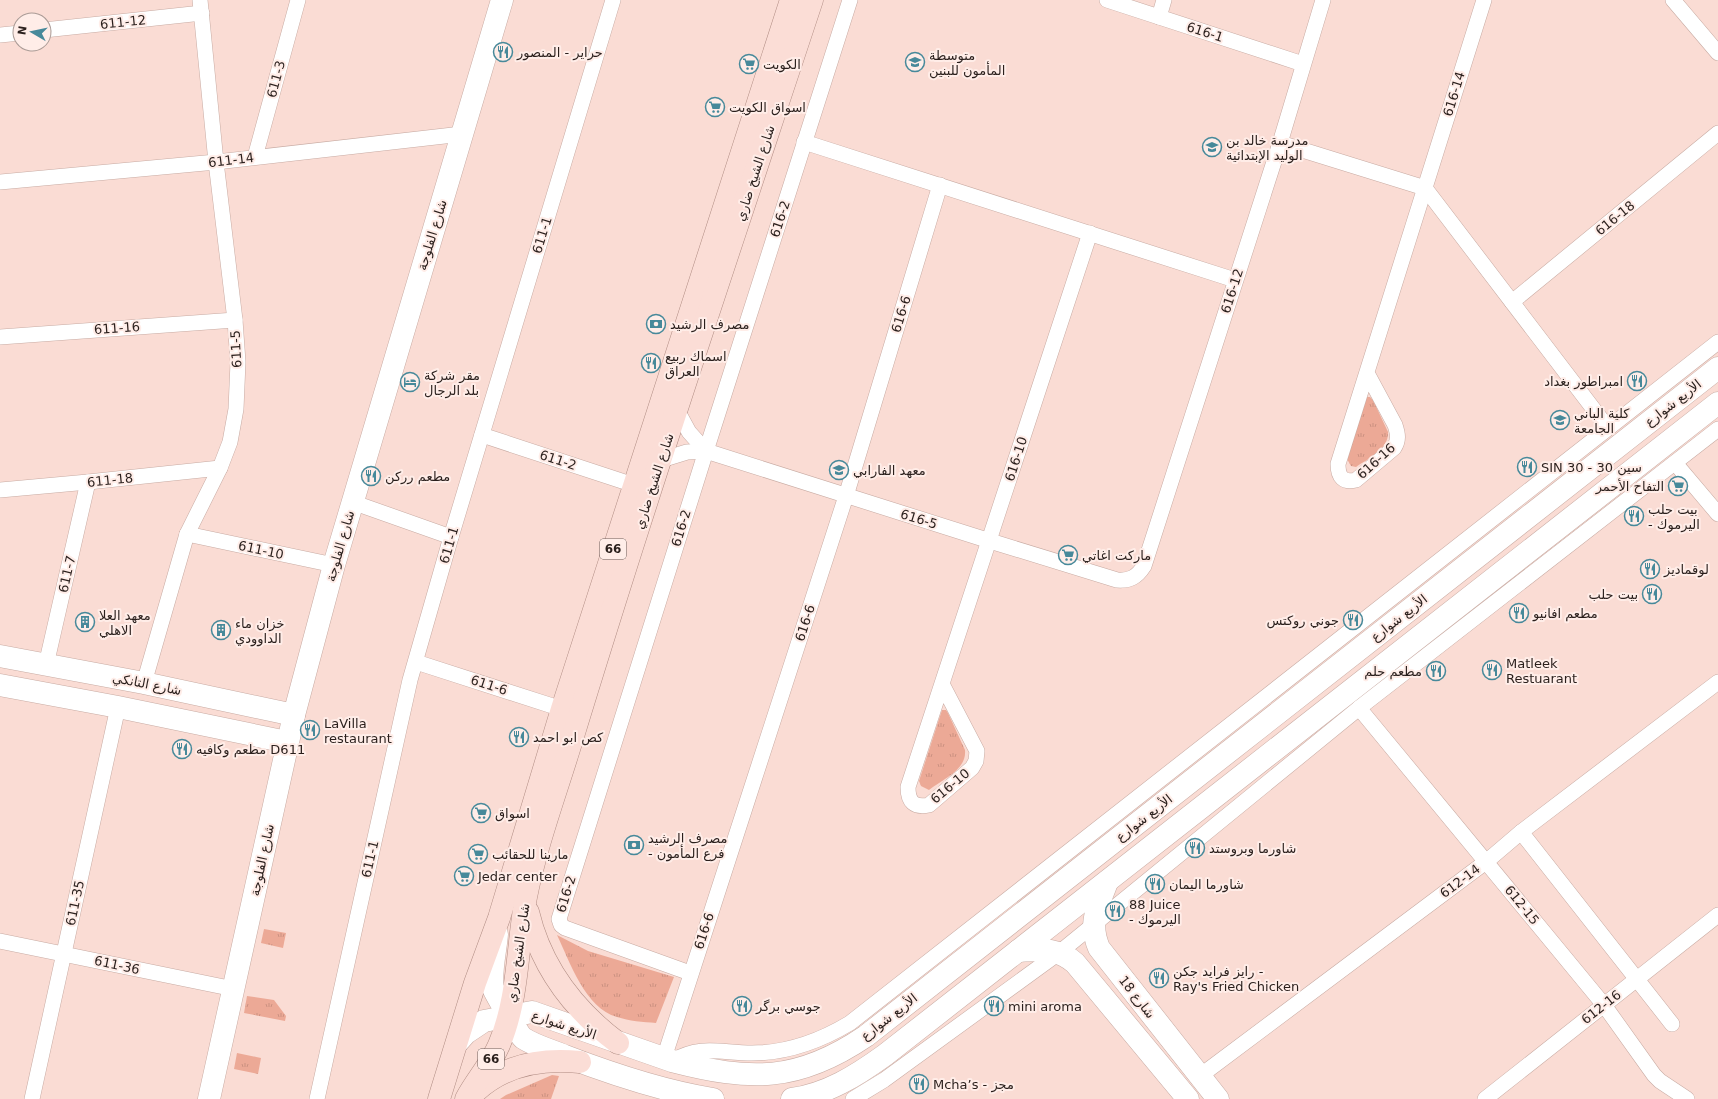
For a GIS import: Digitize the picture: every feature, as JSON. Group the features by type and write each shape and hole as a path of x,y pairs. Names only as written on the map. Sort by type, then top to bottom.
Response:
{"main road":[{"name":"شارع الفلوجة","path":"209,1099 294,715 352,502 502,0"},
{"name":"شارع الشيخ ضاري","path":"439,1099 475,982 499,918 562,709 791,0"},
{"name":"شارع الشيخ ضاري","path":"466,1099 499,1046 509,1015 516,984 526,901 534,863 579,716 677,410 812,0"},
{"name":"الأربع شوارع","path":"457,1043 476,1025 492,1018 524,1012 538,1013 668,1060 717,1072 740,1075 762,1075 806,1067 847,1049 866,1036 1718,368"},
{"name":"الأربع شوارع","path":"792,1099 837,1086 860,1072 1107,882 1718,403"},
{"path":"1524,519 1542,542"},
{"name":"شارع التانكي","path":"0,656 144,683 294,715"},
{"path":"0,685 118,707 287,742"},
{"name":"شارع 18","path":"1107,882 1094,916 1093,924 1096,940 1104,955 1218,1099"},
{"path":"526,901 537,943 557,981 585,1015 618,1043"},
{"name":"الأربع شوارع","path":"499,918 493,987 522,1037 580,1062 635,1080 668,1090 713,1099"},
{"path":"1018,951 1040,950 1060,952"},
{"name":"شارع 18","path":"1060,952 1075,963 1188,1099"},
{"path":"466,1099 479,1087 497,1075 517,1067 537,1061 559,1060 580,1062"}],"street":[{"name":"611-3","path":"255,157 298,0"},
{"name":"611-1","path":"317,1099 416,662 451,537 613,0"},
{"name":"616-2","path":"690,973 565,928 559,919 706,450 850,0"},
{"name":"616-1","path":"1107,0 1304,64"},
{"path":"1159,17 1164,0"},
{"name":"616-12","path":"1133,578 1144,566 1280,143 1323,0"},
{"name":"616-14","path":"1425,188 1484,0"},
{"path":"1673,0 1718,53"},
{"name":"611-12","path":"52,29 201,7"},
{"name":"611-5","path":"144,683 187,534 220,468 230,442 236,409 238,362 235,320 216,162 201,7"},
{"path":"0,35 12,33"},
{"name":"616-18","path":"1512,302 1718,133"},
{"name":"611-14","path":"0,182 216,162 462,134"},
{"path":"804,142 1235,280"},
{"path":"1280,143 1425,188 1608,428"},
{"name":"616-6","path":"668,1060 690,973 846,496 940,186"},
{"name":"616-16","path":"1367,373 1395,425 1398,432 1397,442 1394,448 1356,480 1349,482 1342,479 1338,472 1338,464 1425,188"},
{"name":"616-10","path":"942,684 977,751 976,762 972,768 929,805 921,806 913,804 908,796 908,787 1090,233"},
{"name":"611-16","path":"0,337 235,320"},
{"path":"668,1060 703,1050 753,1053 774,1052 794,1048 832,1034 850,1023 1718,342"},
{"path":"677,410 689,432 706,450"},
{"path":"854,1099 884,1080 1060,952 1359,708 1718,430"},
{"name":"611-2","path":"482,435 634,485"},
{"path":"661,460 683,452 706,450"},
{"name":"616-5","path":"706,450 846,496 1117,580 1133,578"},
{"path":"1675,463 1718,514"},
{"name":"611-18","path":"0,490 220,468"},
{"name":"611-7","path":"46,665 88,482"},
{"path":"352,502 451,537"},
{"name":"611-10","path":"187,534 334,565"},
{"name":"611-6","path":"416,662 562,709"},
{"name":"612-14","path":"1200,1076 1487,861 1521,832 1718,682"},
{"name":"611-35","path":"32,1099 118,707"},
{"name":"612-15","path":"1359,708 1487,861 1604,1005 1654,1075 1660,1081 1687,1099"},
{"path":"1521,832 1672,1024"},
{"name":"612-16","path":"1485,1099 1718,915"},
{"name":"611-36","path":"0,941 234,989"},
{"path":"635,1080 659,1099"}],"green space":[{"path":"1367,397 1370,397 1373,400 1388,432 1382,448 1356,467 1351,466 1347,459"},
{"path":"942,710 946,710 948,713 965,750 965,757 958,769 929,790 921,786 919,781"},
{"path":"264,929 286,933 283,948 261,943"},
{"path":"557,935 588,951 674,977 656,1023 617,1017 606,1012 596,1004 580,983"},
{"path":"247,996 274,1000 286,1016 285,1021 244,1013"},
{"path":"237,1053 261,1058 258,1074 234,1069"},
{"path":"552,1075 559,1076 551,1099 500,1099 506,1095"}],"place":[{"name":"حراير - المنصور","path":"503,52"},
{"name":"متوسطة المأمون للبنين","path":"915,62"},
{"name":"الكويت","path":"749,64"},
{"name":"اسواق الكويت","path":"715,107"},
{"name":"مدرسة خالد بن الوليد الإبتدائية","path":"1212,147"},
{"name":"مصرف الرشيد","path":"656,324"},
{"name":"اسماك ربيع العراق","path":"651,363"},
{"name":"امبراطور بغداد","path":"1637,381"},
{"name":"مقر شركة بلد الرجال","path":"410,382"},
{"name":"كلية الباني الجامعة","path":"1560,420"},
{"name":"SIN 30 - سين 30","path":"1527,467"},
{"name":"معهد الفارابي","path":"839,470"},
{"name":"مطعم رركن","path":"371,476"},
{"name":"التفاح الأحمر","path":"1678,486"},
{"name":"بيت حلب - اليرموك","path":"1634,516"},
{"name":"ماركت اغاتي","path":"1068,555"},
{"name":"لوقماديز","path":"1650,569"},
{"name":"بيت حلب","path":"1652,594"},
{"name":"مطعم افانيو","path":"1519,613"},
{"name":"جوني روكتس","path":"1353,620"},
{"name":"معهد العلا الاهلي","path":"85,622"},
{"name":"خزان ماء الداوودي","path":"221,630"},
{"name":"Matleek Restuarant","path":"1492,670"},
{"name":"مطعم حلم","path":"1436,671"},
{"name":"LaVilla restaurant","path":"310,730"},
{"name":"كص ابو احمد","path":"519,737"},
{"name":"مطعم وكافيه D611","path":"182,749"},
{"name":"اسواق","path":"481,813"},
{"name":"مصرف الرشيد - فرع المأمون","path":"634,845"},
{"name":"شاورما وبروستد","path":"1195,848"},
{"name":"مارينا للحقائب","path":"478,854"},
{"name":"Jedar center","path":"464,876"},
{"name":"شاورما اليمان","path":"1155,884"},
{"name":"88 Juice - اليرموك","path":"1115,911"},
{"name":"رايز فرايد جكن - Ray's Fried Chicken","path":"1159,978"},
{"name":"جوسي برگر","path":"742,1006"},
{"name":"mini aroma","path":"994,1006"},
{"name":"Mcha’s - مجز","path":"919,1084"}]}
